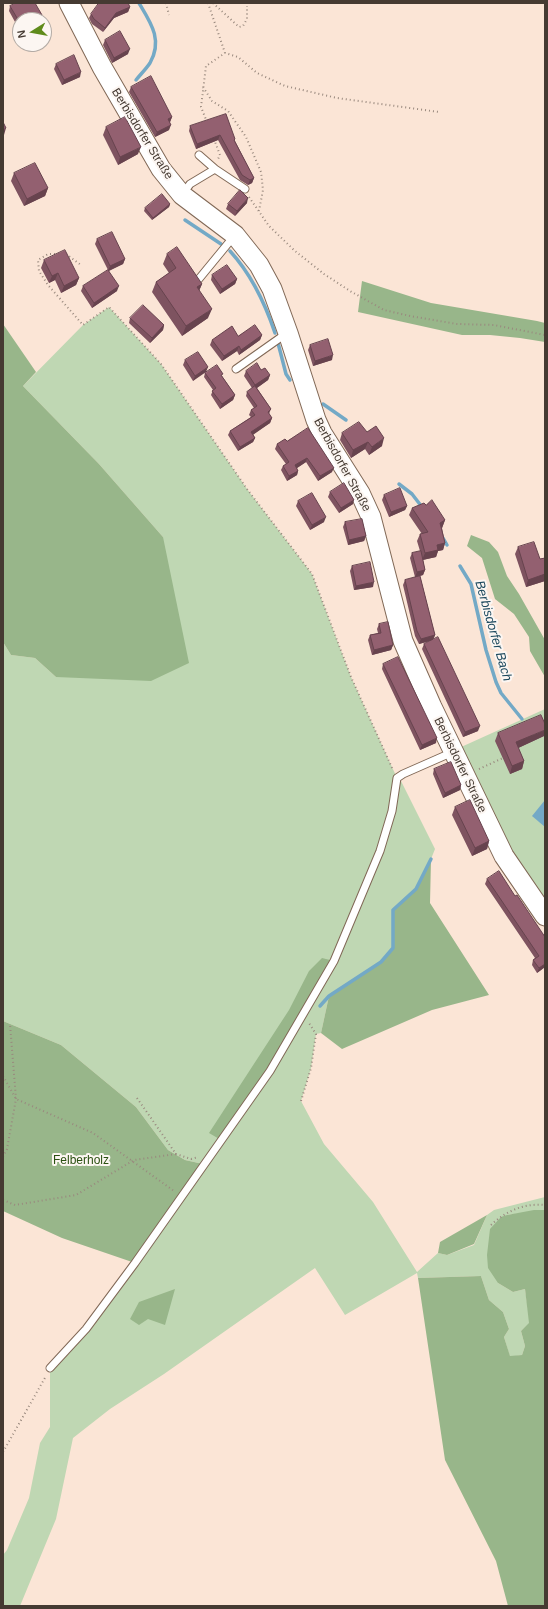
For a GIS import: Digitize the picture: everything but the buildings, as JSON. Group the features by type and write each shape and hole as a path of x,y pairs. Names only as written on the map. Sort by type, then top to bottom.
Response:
{"street":[{"name":"Berbisdorfer Straße","path":"69,3 102,68 161,169 182,195 259,265 272,290 288,333 316,420 322,433 360,493 370,517 403,641 464,774 504,856 545,916"}],"lane":[{"path":"199,155 215,169 245,189"},
{"path":"182,195 190,184 215,169"},
{"path":"198,280 231,240"},
{"path":"236,370 288,333"},
{"path":"50,1368 86,1329 270,1071 334,961 380,851 392,811 397,778 454,752"}],"path":[{"path":"166,3 169,15"},
{"path":"208,3 225,53"},
{"path":"213,3 239,27 243,26 247,19 247,6"},
{"path":"209,127 201,107 202,86 206,66 225,53 238,56 257,73 285,86 337,98 439,112"},
{"path":"202,86 212,101 228,111 246,137 261,172 263,190 258,212"},
{"path":"212,134 220,155 215,169"},
{"path":"245,189 258,212 269,226 295,251 324,274 360,297 384,310 457,324 494,325 545,334"},
{"path":"80,265 65,254 48,254 38,260 39,271 48,285 83,325 109,307 161,364 247,489 312,574 351,677 397,778"},
{"path":"464,774 503,758"},
{"path":"300,1101 311,1068 316,1034 303,1013"},
{"path":"3,1157 7,1149 16,1099 10,1024"},
{"path":"3,1076 16,1099 93,1133 134,1160 182,1196"},
{"path":"137,1098 176,1154"},
{"path":"3,1200 15,1205 76,1195 134,1160 176,1154 191,1159 210,1154"},
{"path":"491,1225 501,1216 510,1211 536,1204 545,1205"},
{"path":"3,1452 50,1368"}],"green space":[{"path":"362,281 431,303 545,323 545,342 490,335 462,335 358,312"},
{"path":"109,307 161,364 247,489 312,574 351,677 397,778 401,781 435,849 416,889 393,910 393,948 381,962 329,996 321,1033 316,1034 311,1068 301,1101 324,1144 373,1202 417,1272 438,1253 447,1255 474,1245 487,1215 494,1210 545,1197 545,1210 507,1215 498,1283 513,1292 525,1289 530,1323 521,1331 525,1346 522,1355 510,1357 504,1337 509,1329 503,1312 489,1300 481,1276 418,1278 417,1273 345,1315 315,1268 164,1374 110,1409 73,1438 56,1519 20,1606 3,1606 3,1555 7,1550 29,1498 40,1443 50,1427 50,1368 86,1329 203,1164 185,1160 168,1150 136,1107 61,1045 3,1021 3,642 11,655 35,658 56,677 163,537 99,464 23,386 83,325"},
{"path":"3,324 36,372 23,386 99,464 163,537 189,663 151,681 56,677 35,658 11,655 3,642"},
{"path":"471,535 489,542 498,552 507,576 545,640 545,677 530,651 529,637 514,614 495,599 482,558 467,546"},
{"path":"545,709 545,904 510,852 459,748"},
{"path":"431,859 430,903 489,995 432,1010 342,1049 321,1033 329,996 381,962 393,948 393,910 416,889"},
{"path":"322,958 334,961 303,1013 221,1140 209,1133 289,1010 309,971"},
{"name":"Felberholz","path":"3,1021 61,1045 136,1107 168,1150 185,1160 203,1164 135,1263 62,1238 3,1211"},
{"path":"534,1210 545,1210 545,1606 508,1606 496,1561 445,1460 418,1278 481,1276 489,1300 503,1312 509,1329 504,1337 510,1356 522,1355 525,1346 521,1331 529,1323 525,1289 513,1292 498,1283 488,1268 487,1255 490,1229 501,1217"},
{"path":"487,1215 474,1244 447,1255 438,1253 440,1242"},
{"path":"175,1289 165,1325 148,1319 139,1325 130,1319 139,1302"}],"water":[{"path":"545,800 545,827 532,816"}],"waterway":[{"name":"Berbisdorfer Bach","path":"136,80 150,63 154,55 155,47 154,32 139,3"},
{"name":"Berbisdorfer Bach","path":"185,220 221,244"},
{"name":"Berbisdorfer Bach","path":"230,251 238,260 257,289 275,333"},
{"path":"278,343 286,374 290,380"},
{"path":"323,404 346,420"},
{"name":"Berbisdorfer Bach","path":"399,484 412,494 422,507"},
{"name":"Berbisdorfer Bach","path":"443,538 447,545"},
{"name":"Berbisdorfer Bach","path":"460,566 471,584 486,650 496,682 501,693 522,719"},
{"path":"320,1006 329,996 381,962 393,948 393,910 416,889 431,859"}]}
